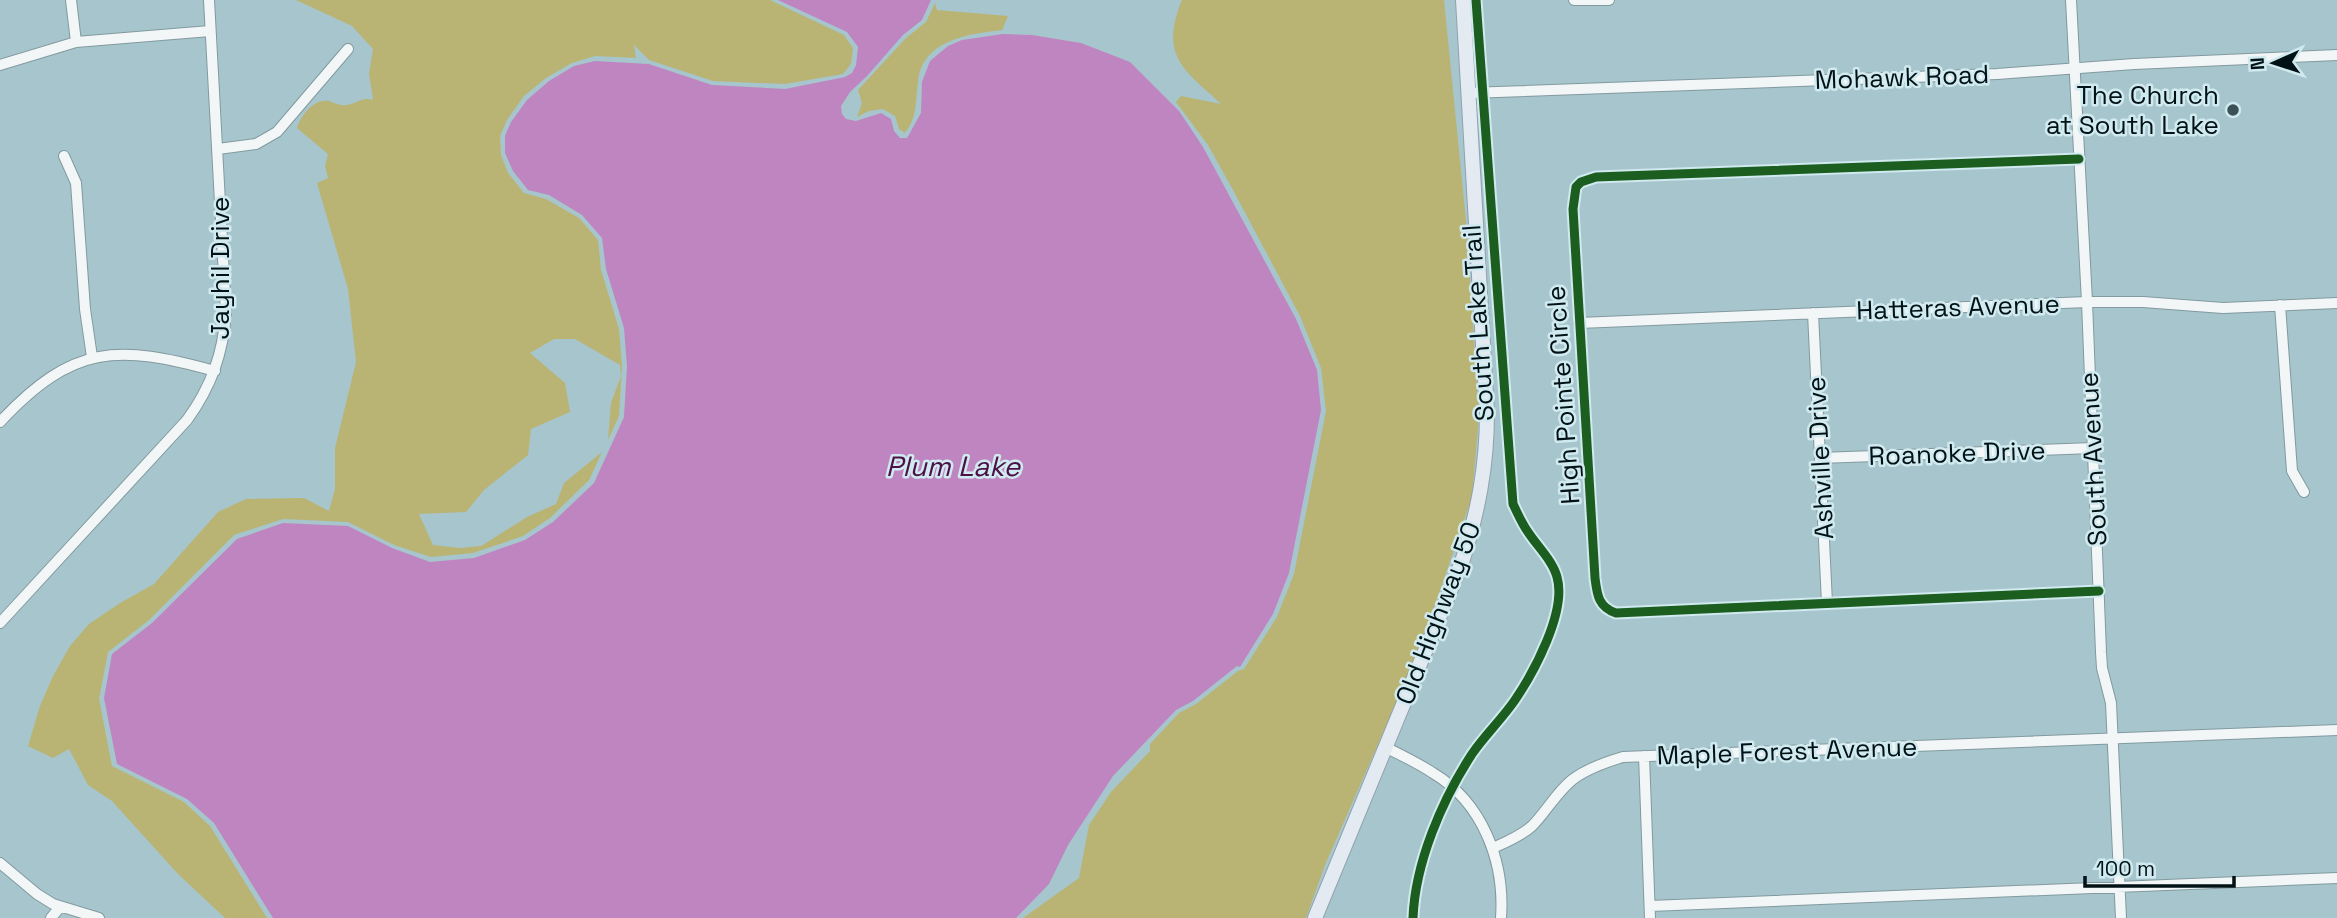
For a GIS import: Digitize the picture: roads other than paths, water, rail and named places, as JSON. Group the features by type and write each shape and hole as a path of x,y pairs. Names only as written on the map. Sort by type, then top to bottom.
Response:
{"main road":[{"name":"Old Highway 50","path":"1315,918 1462,562 1476,520 1484,478 1487,413 1463,0"}],"street":[{"path":"71,0 76,41"},
{"name":"Jayhil Drive","path":"0,623 187,420 200,402 215,371 226,313 209,0"},
{"path":"1574,0 1609,0"},
{"name":"South Avenue","path":"2071,0 2102,668 2111,703 2121,918"},
{"path":"0,65 76,41 211,31"},
{"path":"218,149 256,144 277,132 348,48"},
{"name":"Mohawk Road","path":"1468,93 1997,75 2074,67 2337,55"},
{"path":"64,156 76,183 85,309 92,357"},
{"name":"High Pointe Circle","path":"2079,159 1832,166 1595,177 1576,187 1573,209 1595,578 1603,607 1616,613 2099,591"},
{"name":"Hatteras Avenue","path":"1579,323 2087,302 2143,302 2223,308 2337,303"},
{"path":"2280,306 2291,471 2304,492"},
{"name":"Ashville Drive","path":"1813,313 1827,603"},
{"path":"0,422 22,398 41,384 69,366 92,357 149,355 215,371"},
{"name":"Roanoke Drive","path":"1820,458 2093,448"},
{"name":"Maple Forest Avenue","path":"1493,848 1531,827 1560,792 1586,771 1623,757 2337,730"},
{"path":"1385,747 1434,773 1472,810 1493,848 1500,880 1501,918"},
{"path":"1643,756 1650,918"},
{"path":"0,863 37,894 60,907 99,918"},
{"path":"1650,906 2337,878"},
{"path":"51,918 60,907"}],"water":[{"name":"Plum Lake","path":"778,0 931,0 922,20 903,35 850,92 841,106 846,119 856,121 881,113 891,119 894,131 900,138 907,138 921,113 922,82 930,61 948,46 962,40 1003,34 1032,35 1081,43 1130,62 1179,111 1203,147 1296,319 1317,370 1321,410 1289,573 1273,614 1240,667 1237,666 1193,701 1176,710 1113,776 1068,845 1049,884 1016,918 273,918 214,823 187,799 117,764 104,698 112,654 152,623 237,539 283,523 348,526 392,548 430,562 474,558 525,540 553,522 594,483 624,417 627,366 624,328 606,269 602,238 582,215 549,195 528,190 513,171 505,153 505,136 511,122 527,100 549,81 574,66 595,61 649,64 712,85 785,89 845,77 852,73 858,47 847,32"}],"place":[{"name":"The Church at South Lake","path":"2233,110"}]}
